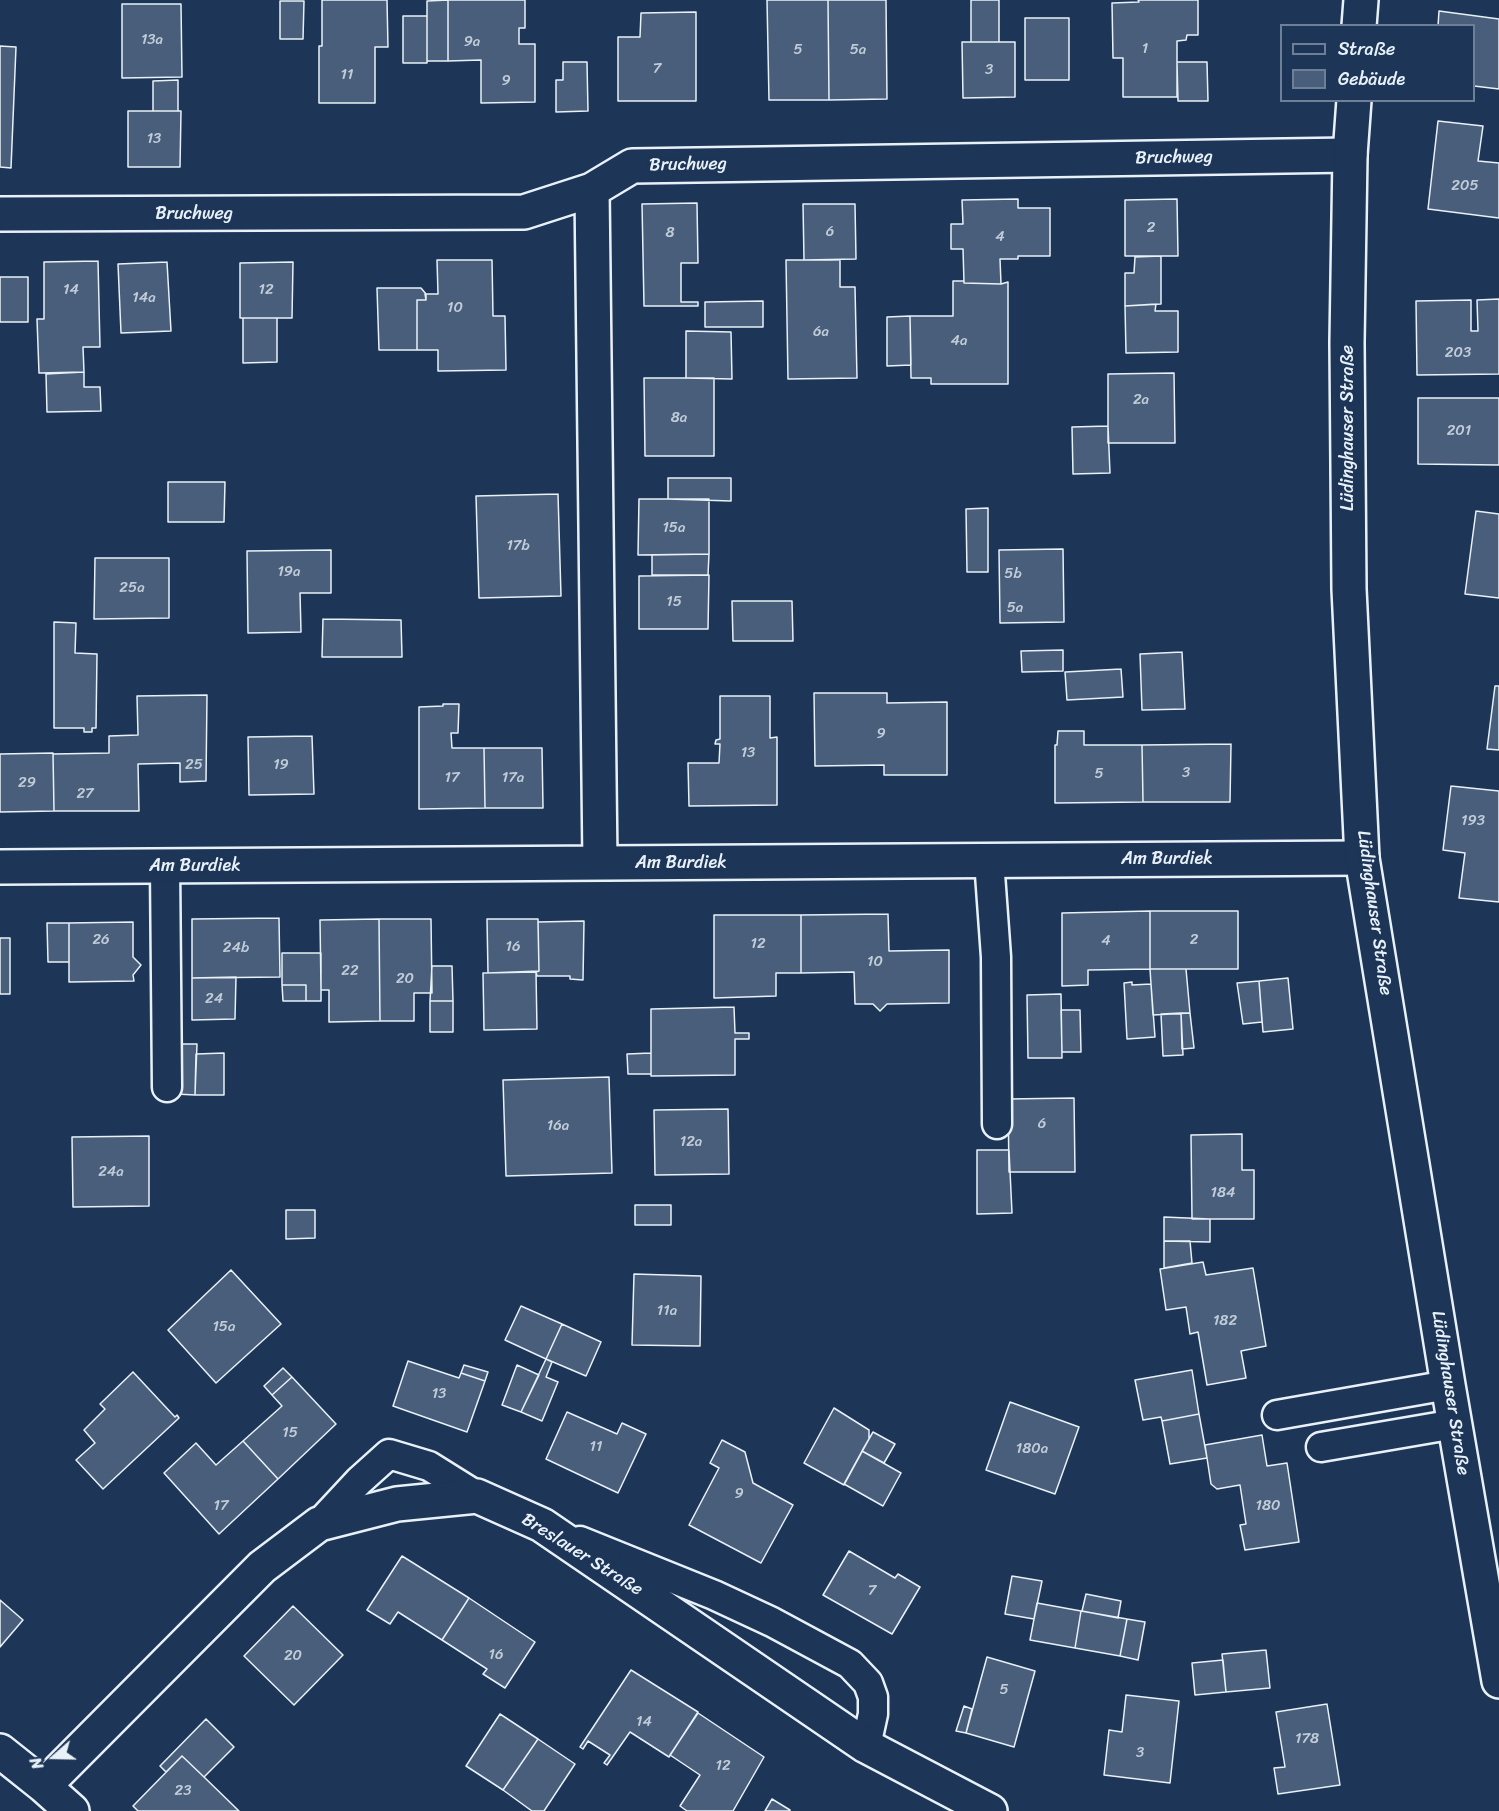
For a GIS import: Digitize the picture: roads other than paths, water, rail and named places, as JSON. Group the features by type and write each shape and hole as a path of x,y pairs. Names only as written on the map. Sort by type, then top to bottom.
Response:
{"street":[{"path":"1359,24 1361,0"},
{"name":"Lüdinghauser Straße","path":"1354,102 1350,155 1347,342 1349,589 1362,858 1448,1386 1499,1681"},
{"name":"Bruchweg","path":"0,214 524,212 592,190 632,166 1350,155"},
{"path":"592,190 600,864"},
{"name":"Am Burdiek","path":"0,867 1362,858"},
{"name":"Breslauer Straße","path":"44,1786 262,1567 319,1524 397,1504 477,1496 542,1525 866,1746 990,1811"},
{"path":"0,1751 72,1811"}],"lane":[{"path":"989,861 996,957 997,1124"},
{"path":"165,866 166,1088"},
{"path":"1277,1415 1448,1386"},
{"path":"1321,1447 1455,1424"},
{"path":"319,1524 359,1481 389,1454 429,1466 477,1496"},
{"path":"542,1525 714,1595 772,1622 850,1664 868,1683 873,1697 873,1714 866,1746"}]}
